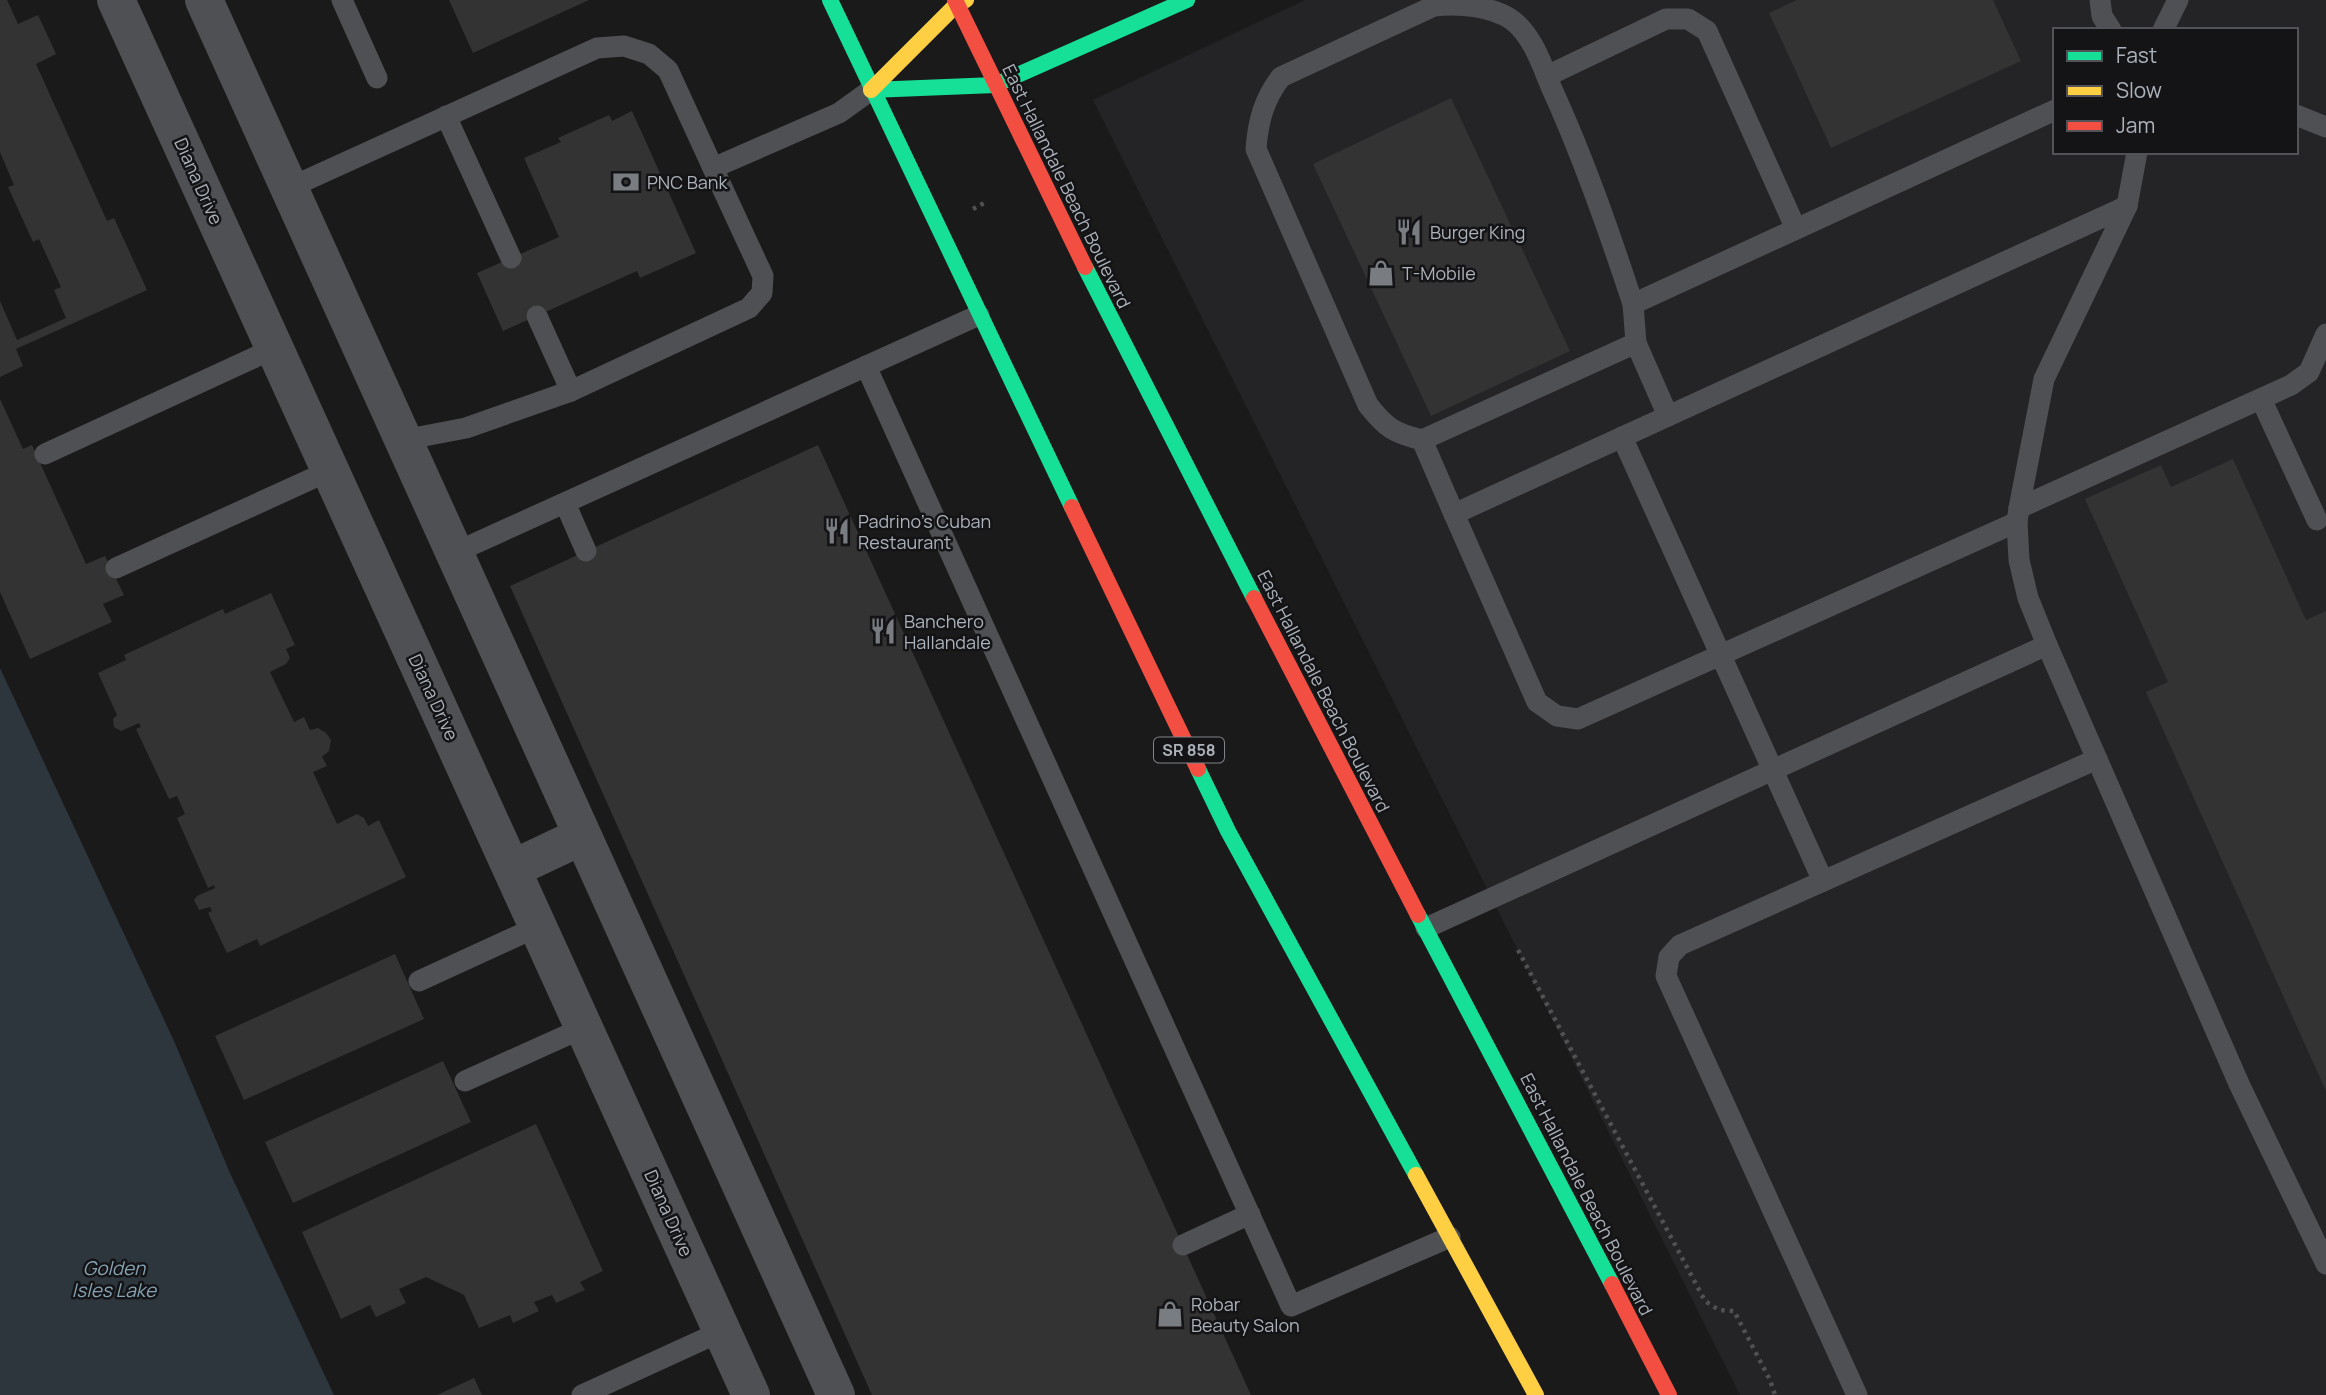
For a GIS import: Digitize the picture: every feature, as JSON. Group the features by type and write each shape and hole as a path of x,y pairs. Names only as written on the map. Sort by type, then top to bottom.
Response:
{"main road":[{"name":"SR 858","path":"830,0 1228,831 1536,1395"},
{"path":"871,90 995,85 1187,0"},
{"path":"871,90 959,1"},
{"name":"East Hallandale Beach Boulevard","path":"959,1 995,85 1076,251 1352,789 1669,1395"}],"street":[{"name":"Diana Drive","path":"116,0 751,1395"},
{"path":"204,0 836,1395"},
{"path":"513,869 582,836"}],"lane":[{"path":"342,0 377,78"},
{"path":"2100,0 2102,16 2110,28"},
{"path":"2164,28 2178,0"},
{"path":"1636,343 1422,440 1399,434 1381,421 1368,405 1256,149 1258,122 1269,93 1281,77 1434,6 1456,3 1485,9 1511,20 1530,40 1574,136 1595,189 1633,304 1636,343 1668,416"},
{"path":"1546,76 1666,19 1689,19 1707,31 1796,229"},
{"path":"289,188 597,48 624,46 649,54 668,70 763,276 762,293 749,308 571,391 466,428 403,440"},
{"path":"713,168 839,113 871,90"},
{"path":"1633,304 2053,111"},
{"path":"446,116 511,258"},
{"path":"2298,116 2326,127"},
{"path":"2137,154 2127,206 2044,379 2018,515 2020,560 2028,598 2097,759 2240,1086 2326,1264"},
{"path":"1454,514 2127,206"},
{"path":"454,553 979,315"},
{"path":"537,316 571,391"},
{"path":"1422,440 1537,702 1557,716 1578,719 2291,385 2309,372 2326,334"},
{"path":"45,454 275,348"},
{"path":"866,366 1291,1306 1450,1237"},
{"path":"2261,399 2317,520"},
{"path":"1622,437 1823,881"},
{"path":"116,568 331,470"},
{"path":"565,503 586,551"},
{"path":"1426,928 1772,768 2048,645"},
{"path":"1857,1395 1666,976 1669,957 1680,945 2097,759"},
{"path":"419,981 539,926"},
{"path":"466,1081 585,1027"},
{"path":"1183,1245 1250,1214"},
{"path":"582,1395 722,1331"}],"path":[{"path":"972,209 988,201"},
{"path":"1518,950 1705,1301 1719,1310 1734,1311 1775,1395"}],"shaded area":[{"path":"1305,0 2326,0 2326,1395 1740,1395 1093,100"}],"water":[{"name":"Golden Isles Lake","path":"0,668 174,1041 230,1173 334,1395 0,1395"}],"building":[{"path":"0,0 7,0 18,24 38,15 56,54 36,64 107,221 114,218 147,290 16,349 23,366 0,377 0,301 17,340 66,318 54,290 61,287 39,239 33,242 8,187 14,185 0,152"},
{"path":"449,0 589,0 473,53"},
{"path":"1797,0 1993,0 2021,61 1831,148 1769,13"},
{"path":"1451,98 1570,351 1431,416 1313,164"},
{"path":"632,111 696,253 640,278 637,271 503,331 477,273 559,237 524,158 561,142 558,138 609,115 612,121"},
{"path":"0,399 23,449 32,445 86,564 105,556 124,595 103,604 112,622 30,659 0,592"},
{"path":"818,445 1251,1395 872,1395 510,586"},
{"path":"2233,459 2306,620 2326,611 2326,1091 2146,692 2168,682 2085,499 2161,465 2171,487"},
{"path":"271,593 295,645 286,649 290,658 286,664 270,672 294,722 304,717 310,730 318,728 331,740 329,751 322,757 327,766 313,772 337,824 357,814 364,818 368,826 379,820 406,877 260,946 257,939 227,953 208,913 212,911 210,907 199,910 194,900 215,888 214,885 208,888 177,818 185,814 177,796 169,799 136,729 141,727 139,723 121,731 114,727 113,719 117,715 98,673 126,660 124,655 223,609 225,614"},
{"path":"395,954 424,1019 244,1100 215,1036"},
{"path":"443,1061 471,1122 293,1203 265,1142"},
{"path":"536,1124 603,1271 580,1282 585,1290 556,1303 552,1295 534,1302 539,1311 513,1323 510,1315 479,1328 464,1295 426,1277 399,1289 406,1303 376,1317 370,1305 341,1319 302,1232"},
{"path":"474,1378 482,1395 437,1395"}],"traffic: fast":[{"path":"830,0 1072,507"},
{"path":"871,90 995,85 1187,0"},
{"path":"1085,267 1254,598"},
{"path":"1198,769 1228,831 1416,1175"},
{"path":"1418,915 1612,1284"}],"traffic: slow":[{"path":"871,90 957,4 966,0"},
{"path":"1416,1175 1536,1395"}],"traffic: jam":[{"path":"955,0 1085,267"},
{"path":"1072,507 1198,769"},
{"path":"1254,598 1418,915"},
{"path":"1612,1284 1669,1395"}],"place":[{"name":"PNC Bank","path":"626,182"},
{"name":"Burger King","path":"1409,232"},
{"name":"T-Mobile","path":"1381,273"},
{"name":"Padrino’s Cuban Restaurant","path":"837,531"},
{"name":"Banchero Hallandale","path":"883,631"},
{"name":"Robar Beauty Salon","path":"1170,1314"}]}
